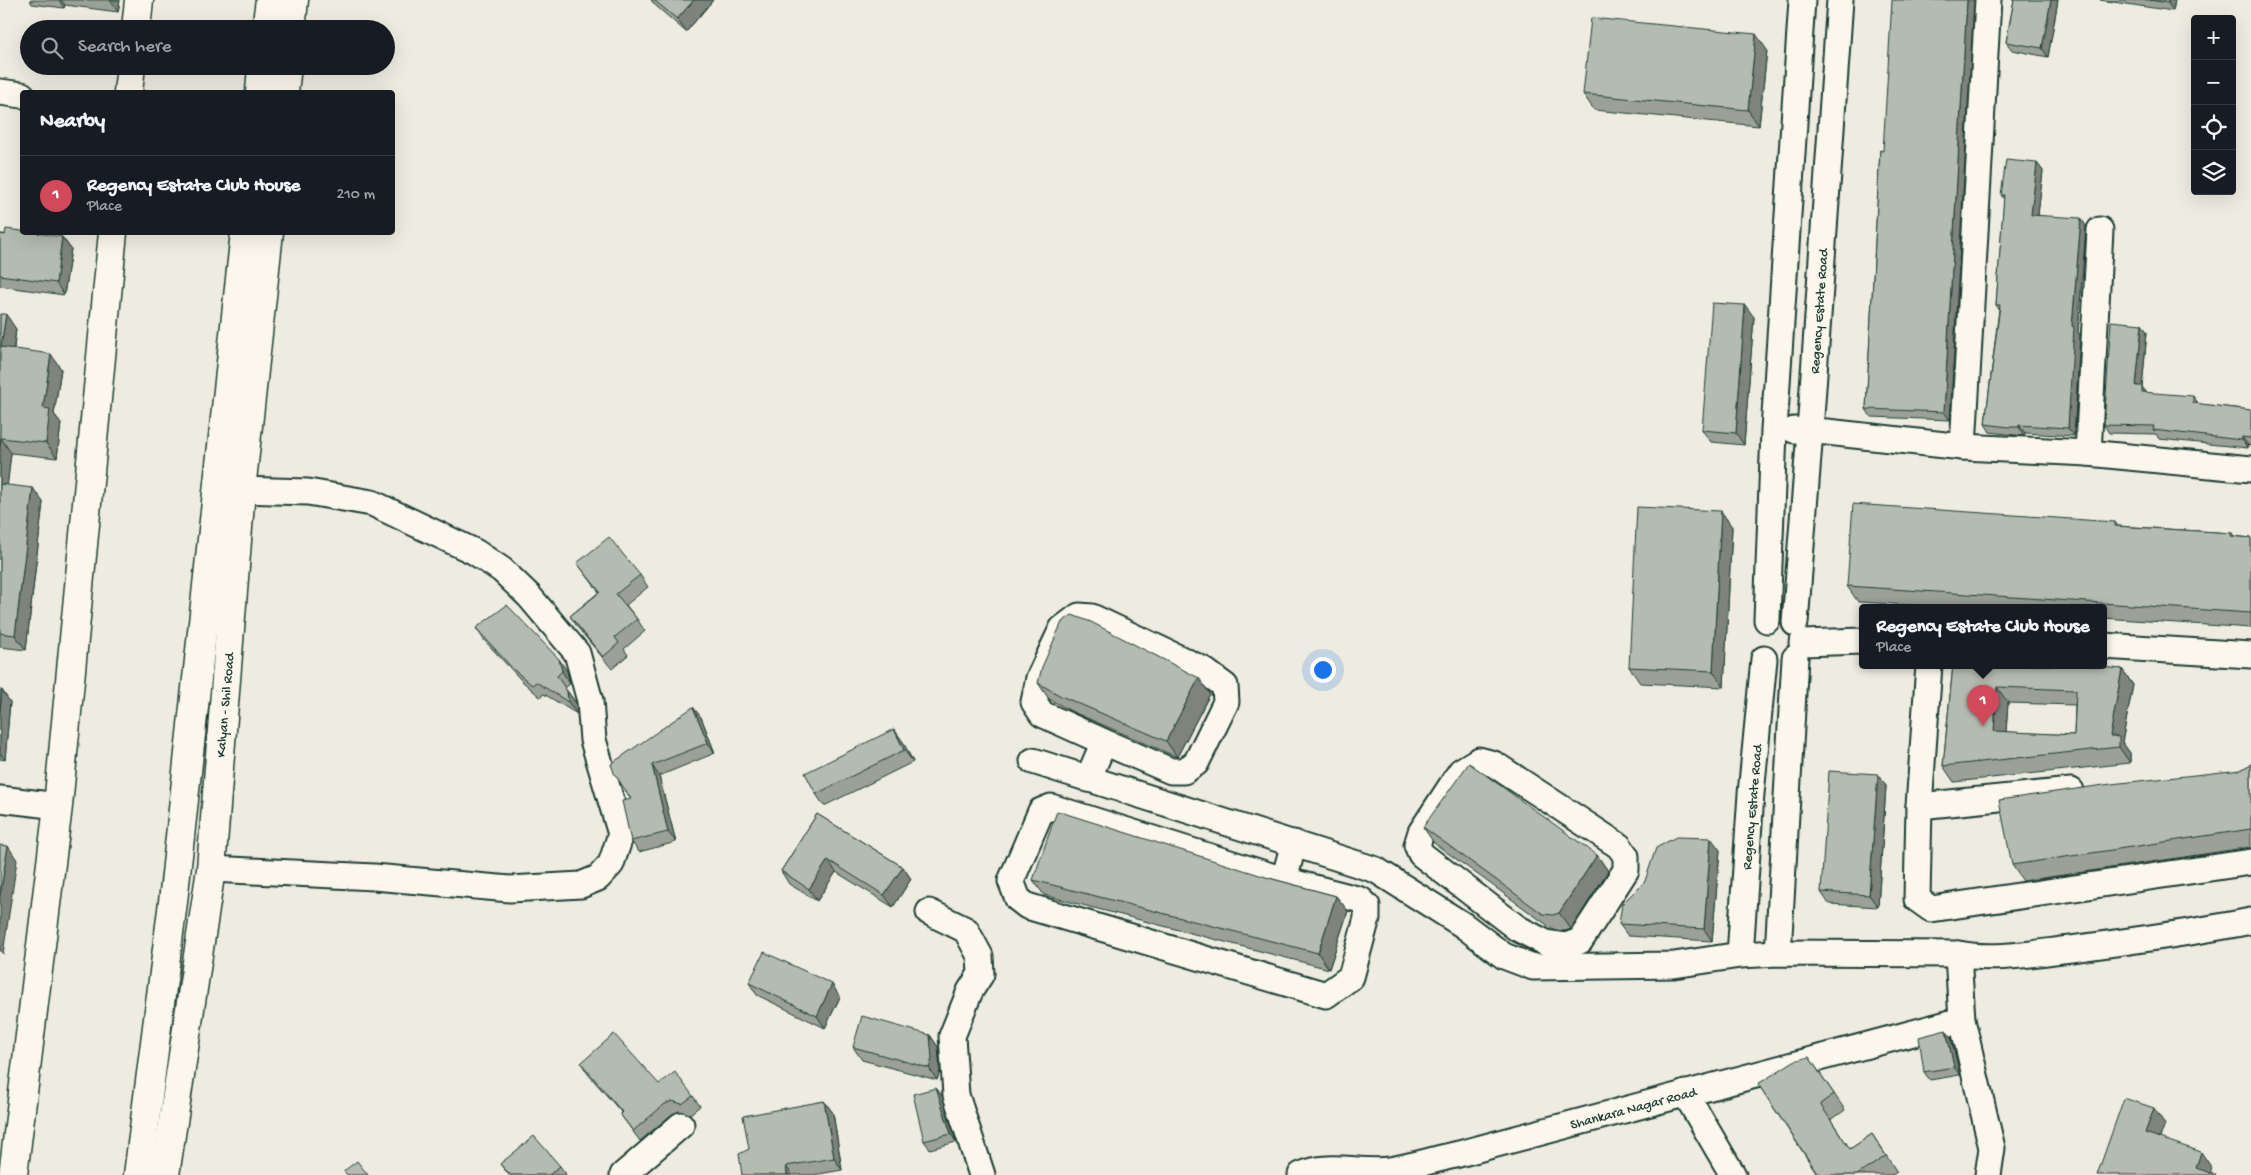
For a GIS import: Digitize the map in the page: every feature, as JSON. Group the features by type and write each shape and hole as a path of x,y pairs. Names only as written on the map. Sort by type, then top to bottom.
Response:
{"main road":[{"path":"137,20 139,0"},
{"path":"267,20 270,0"},
{"path":"292,20 294,0"},
{"path":"128,90 130,75"},
{"path":"260,90 261,75"},
{"path":"284,90 286,75"},
{"path":"13,1175 58,806 114,235"},
{"name":"Kalyan - Shil Road","path":"138,1175 173,902 245,235"},
{"name":"Kalyan - Shil Road","path":"165,1175 211,869 241,490 269,235"}],"street":[{"path":"1797,641 1780,664 1764,659 1759,653 1755,638 1757,631 1766,620 1774,430 1802,0"},
{"name":"Regency Estate Road","path":"1778,953 1835,44 1840,0"},
{"path":"1963,447 1988,0"},
{"path":"1799,41 1835,44"},
{"path":"0,92 20,96"},
{"path":"2088,453 2100,230"},
{"path":"1774,430 1810,431 1963,447 2088,453 2251,469"},
{"path":"211,869 374,877 510,889 582,885 598,878 611,864 621,834 593,740 590,701 577,654 530,596 502,570 475,552 372,503 308,492 241,490"},
{"path":"1080,616 1092,617 1202,670 1225,686 1226,702 1196,763 1184,771 1171,771 1104,742 1042,714 1034,702 1039,678 1062,629 1080,616"},
{"path":"1766,620 1781,617 1797,641"},
{"path":"1797,641 1859,641"},
{"path":"2107,646 2251,655"},
{"name":"Regency Estate Road","path":"1740,955 1764,659"},
{"path":"1929,669 1919,806 1917,899 1931,909 2251,862"},
{"path":"1088,779 1104,742"},
{"path":"1479,760 1494,764 1619,846 1626,856 1626,870 1601,911 1580,941 1566,946 1546,943 1517,928 1481,900 1421,854 1417,845 1421,832 1461,771 1479,760"},
{"path":"1033,761 1376,870 1463,925 1504,956 1533,968 1674,965 1740,955 1778,953 1958,954 1973,957 2015,955 2188,934 2251,921"},
{"path":"1919,806 2095,788"},
{"path":"0,798 58,806"},
{"path":"1052,806 1284,880 1361,900 1367,906 1367,918 1352,977 1326,995 1027,906 1018,899 1011,881 1041,811 1052,806"},
{"path":"1284,880 1294,843"},
{"path":"1463,925 1481,900"},
{"path":"929,912 966,930 980,956 981,974 970,991 952,1036 956,1095 982,1175"},
{"path":"1958,954 1962,1020 1992,1148 1988,1175"},
{"name":"Shankara Nagar Road","path":"1301,1175 1326,1168 1372,1171 1391,1170 1962,1020"},
{"path":"1685,1094 1733,1175"},
{"path":"623,1175 681,1125"}],"building":[{"path":"654,0 694,0 677,19"},
{"path":"1892,0 1967,0 1944,412 1866,409 1880,150 1883,151"},
{"path":"2014,0 2051,0 2042,48 2006,42"},
{"path":"2150,0 2168,0 2168,3"},
{"path":"1591,18 1756,34 1748,110 1583,94"},
{"path":"2006,160 2037,163 2031,215 2081,218 2072,326 2074,327 2068,428 2019,425 2019,427 2009,427 1985,424 2000,305 1996,305 2004,195 2001,195"},
{"path":"6,229 20,231 20,235 62,237 56,283 0,275 0,234 5,235"},
{"path":"1712,303 1745,305 1736,433 1702,430"},
{"path":"0,314 6,314 1,347 51,354 43,408 50,409 46,443 1,438 0,446"},
{"path":"2111,321 2142,324 2136,386 2142,386 2142,392 2193,396 2193,403 2251,410 2251,438 2242,437 2242,440 2153,430 2154,426 2104,425"},
{"path":"0,484 33,488 15,635 0,633"},
{"path":"1853,504 2115,522 2115,526 2232,533 2231,536 2251,538 2251,613 1847,586"},
{"path":"1637,507 1721,511 1713,671 1629,667"},
{"path":"609,537 640,575 616,594 637,619 615,637 619,643 603,657 570,616 600,592 577,563"},
{"path":"507,605 559,659 562,671 557,676 567,691 568,702 536,682 532,685 513,669 476,628"},
{"path":"1072,615 1091,622 1199,678 1166,741 1061,696 1038,683 1042,667 1062,622"},
{"path":"1953,669 2122,669 2110,736 2119,737 2119,747 1943,766","holes":["1997,687 2076,690 2074,735 1994,731"]},
{"path":"0,690 2,690 0,710"},
{"path":"693,707 708,743 652,765 668,832 631,841 622,801 631,799 614,773 611,764"},
{"path":"894,729 904,750 816,794 805,773"},
{"path":"1469,763 1597,855 1559,913 1553,915 1543,914 1423,827"},
{"path":"2251,764 2251,829 2012,865 1999,800 2111,784 2241,770"},
{"path":"1829,771 1878,774 1869,895 1821,892"},
{"path":"1057,811 1269,878 1336,896 1318,953 1033,880"},
{"path":"817,814 903,867 884,895 828,860 809,889 781,871"},
{"path":"1676,837 1711,838 1704,929 1619,924 1622,904 1645,881 1656,848"},
{"path":"0,845 8,846 0,895"},
{"path":"764,952 832,984 817,1016 749,983"},
{"path":"862,1016 930,1035 932,1059 929,1068 853,1047"},
{"path":"1946,1030 1954,1067 1924,1072 1919,1037"},
{"path":"614,1034 659,1084 675,1072 693,1096 682,1104 672,1101 665,1104 633,1131 620,1114 622,1112 581,1063"},
{"path":"1809,1057 1834,1094 1820,1104 1850,1149 1872,1134 1886,1156 1857,1175 1818,1174 1758,1084 1794,1061"},
{"path":"936,1088 951,1134 924,1141 913,1094"},
{"path":"2124,1098 2154,1108 2145,1133 2201,1152 2196,1168 2216,1175 2097,1175"},
{"path":"824,1101 834,1158 786,1166 787,1175 742,1175 739,1154 749,1149 743,1116"},
{"path":"534,1136 560,1166 549,1175 510,1175 500,1164"},
{"path":"357,1161 368,1175 347,1175 344,1171"}],"place":[{"name":"Regency Estate Club House","path":"1983,726"}]}
